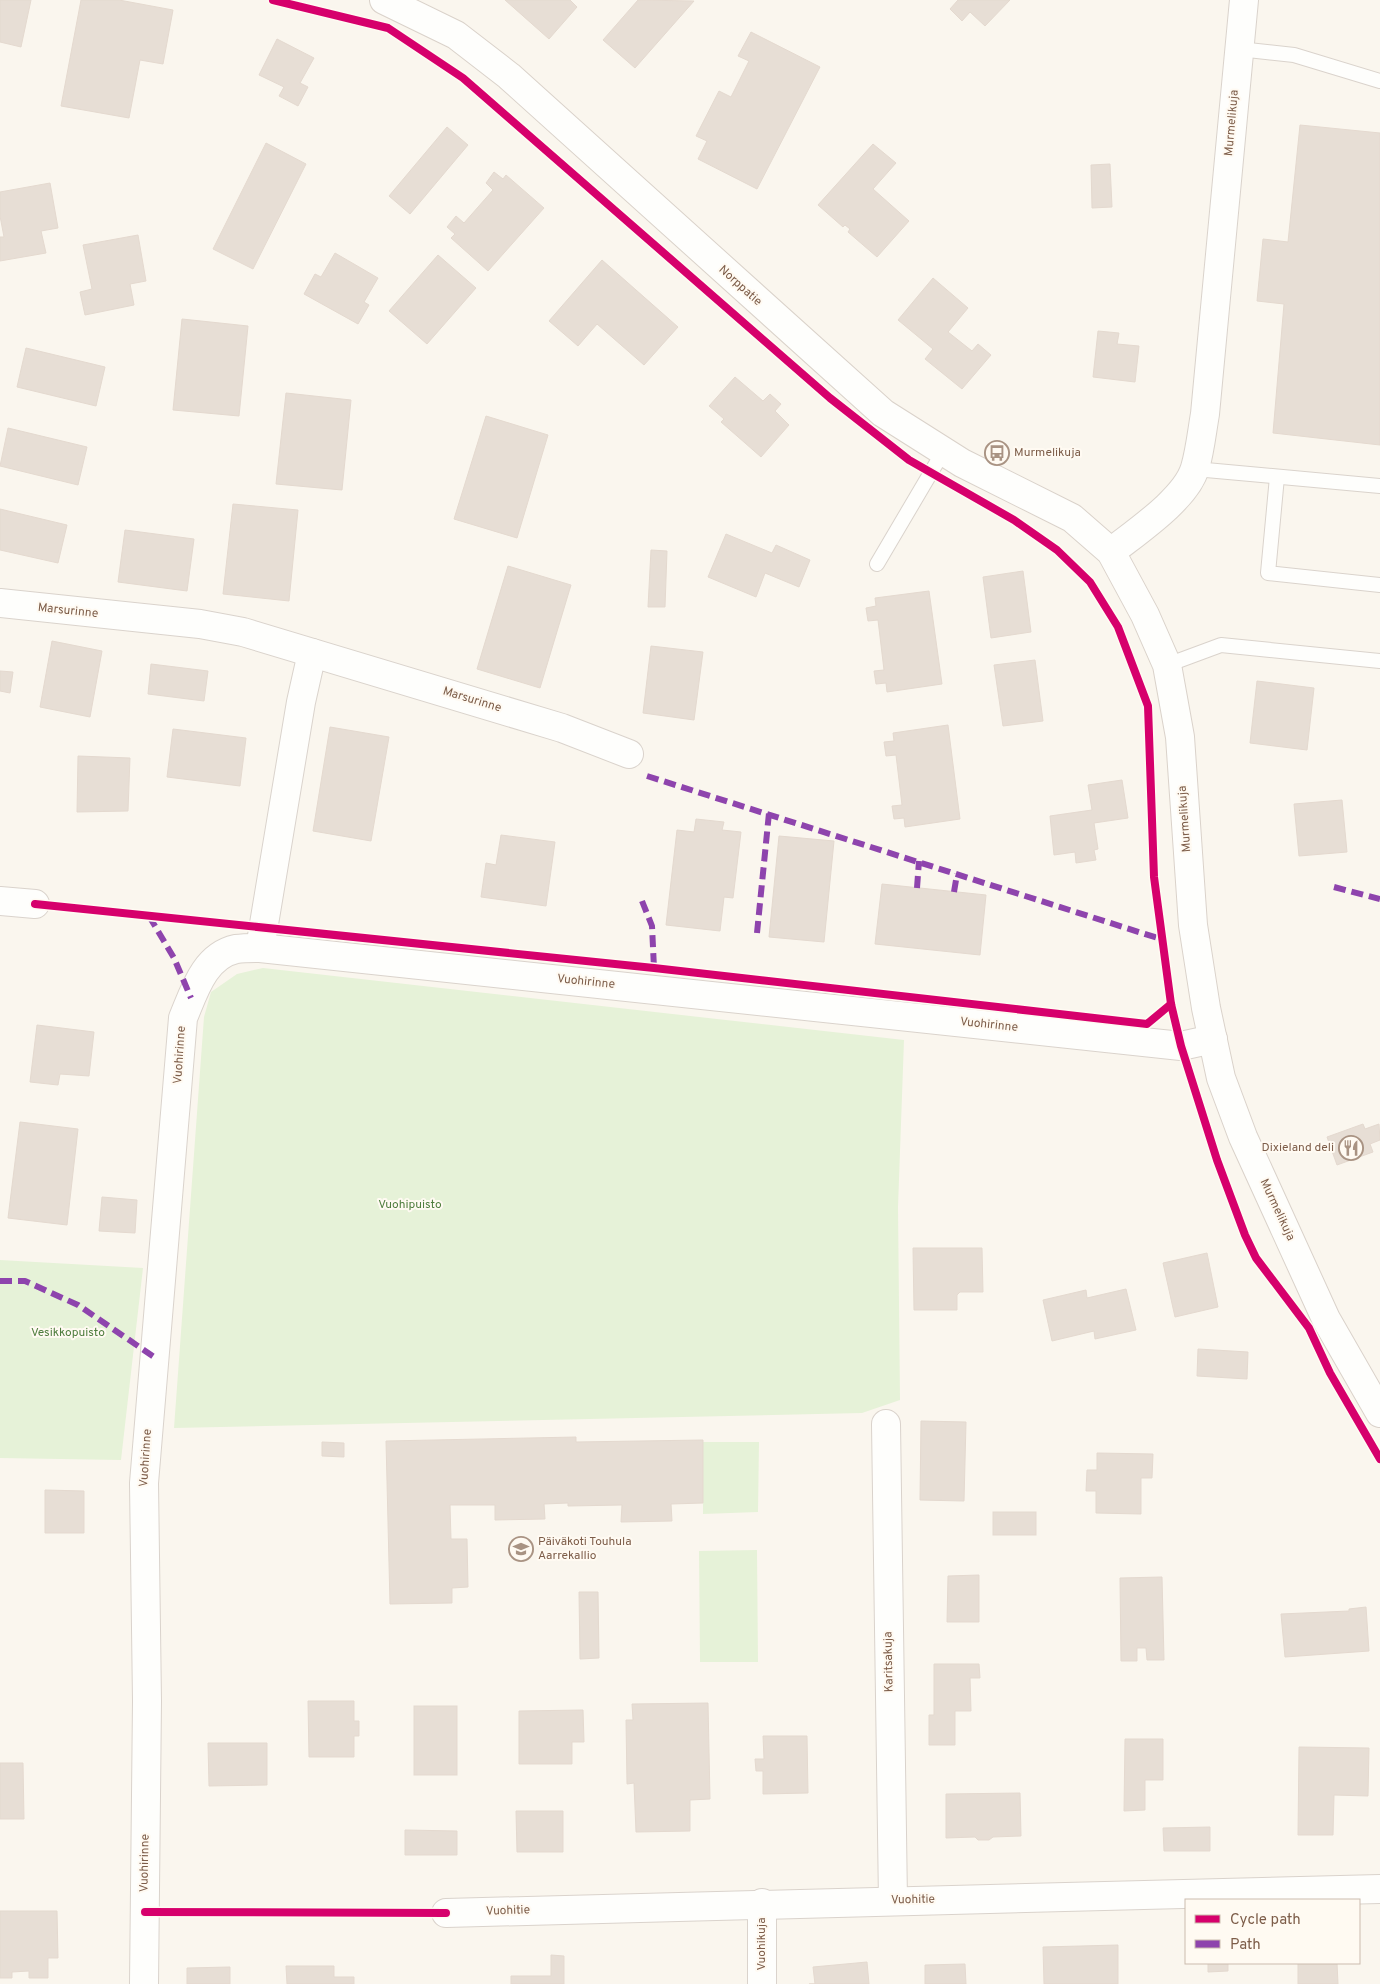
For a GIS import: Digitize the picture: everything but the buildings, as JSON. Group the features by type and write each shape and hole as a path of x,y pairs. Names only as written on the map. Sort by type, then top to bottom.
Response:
{"street":[{"name":"Norppatie","path":"384,0 456,35 509,76 882,413 943,452 1072,518 1111,552"},
{"name":"Murmelikuja","path":"1244,0 1204,414 1195,469 1183,490 1148,523 1111,552 1145,615 1167,665 1180,737 1193,925 1221,1078 1244,1137 1326,1319 1380,1413"},
{"name":"Marsurinne","path":"0,603 200,624 243,632 562,728 629,754"},
{"path":"260,948 301,702 312,653"},
{"path":"0,901 36,904"},
{"name":"Vuohirinne","path":"144,1984 147,1711 144,1483 182,1018 198,980 212,962 235,949 260,948 1181,1046 1213,1038"},
{"name":"Karitsakuja","path":"886,1424 893,1901"},
{"name":"Vuohitie","path":"446,1913 1380,1889"},
{"name":"Vuohikuja","path":"762,1904 762,1984"}],"lane":[{"path":"1239,49 1294,55 1380,81"},
{"path":"877,564 943,452"},
{"path":"1195,469 1380,486"},
{"path":"1277,477 1268,573 1380,585"},
{"path":"1167,665 1221,644 1380,661"}],"green space":[{"name":"Vuohipuisto","path":"263,968 904,1040 898,1207 900,1400 862,1413 174,1428 204,1017 211,992 237,974"},
{"name":"Vesikkopuisto","path":"0,1260 143,1268 121,1460 0,1458"},
{"path":"703,1442 759,1442 758,1512 703,1514"},
{"path":"757,1550 758,1662 700,1662 699,1551"}],"marked path":[{"path":"647,776 1164,940"},
{"path":"757,933 769,813"},
{"path":"917,888 919,861"},
{"path":"954,892 957,874"},
{"path":"1334,887 1380,899"},
{"path":"642,901 652,926 654,968"},
{"path":"149,916 174,958 191,998"},
{"path":"0,1281 25,1281 78,1305 154,1357"}],"cycle path":[{"path":"273,0 388,28 463,78 830,398 909,460 1014,520 1057,550 1090,582 1118,627 1148,706 1154,877 1171,1004 1181,1046 1217,1160 1245,1235 1256,1258 1309,1328 1330,1373 1380,1459"},
{"path":"35,904 654,968 1147,1024 1171,1004"},
{"path":"145,1912 446,1913"}],"place":[{"name":"Murmelikuja","path":"997,453"},
{"name":"Dixieland deli","path":"1351,1148"},
{"name":"Päiväkoti Touhula Aarrekallio","path":"521,1549"}]}
